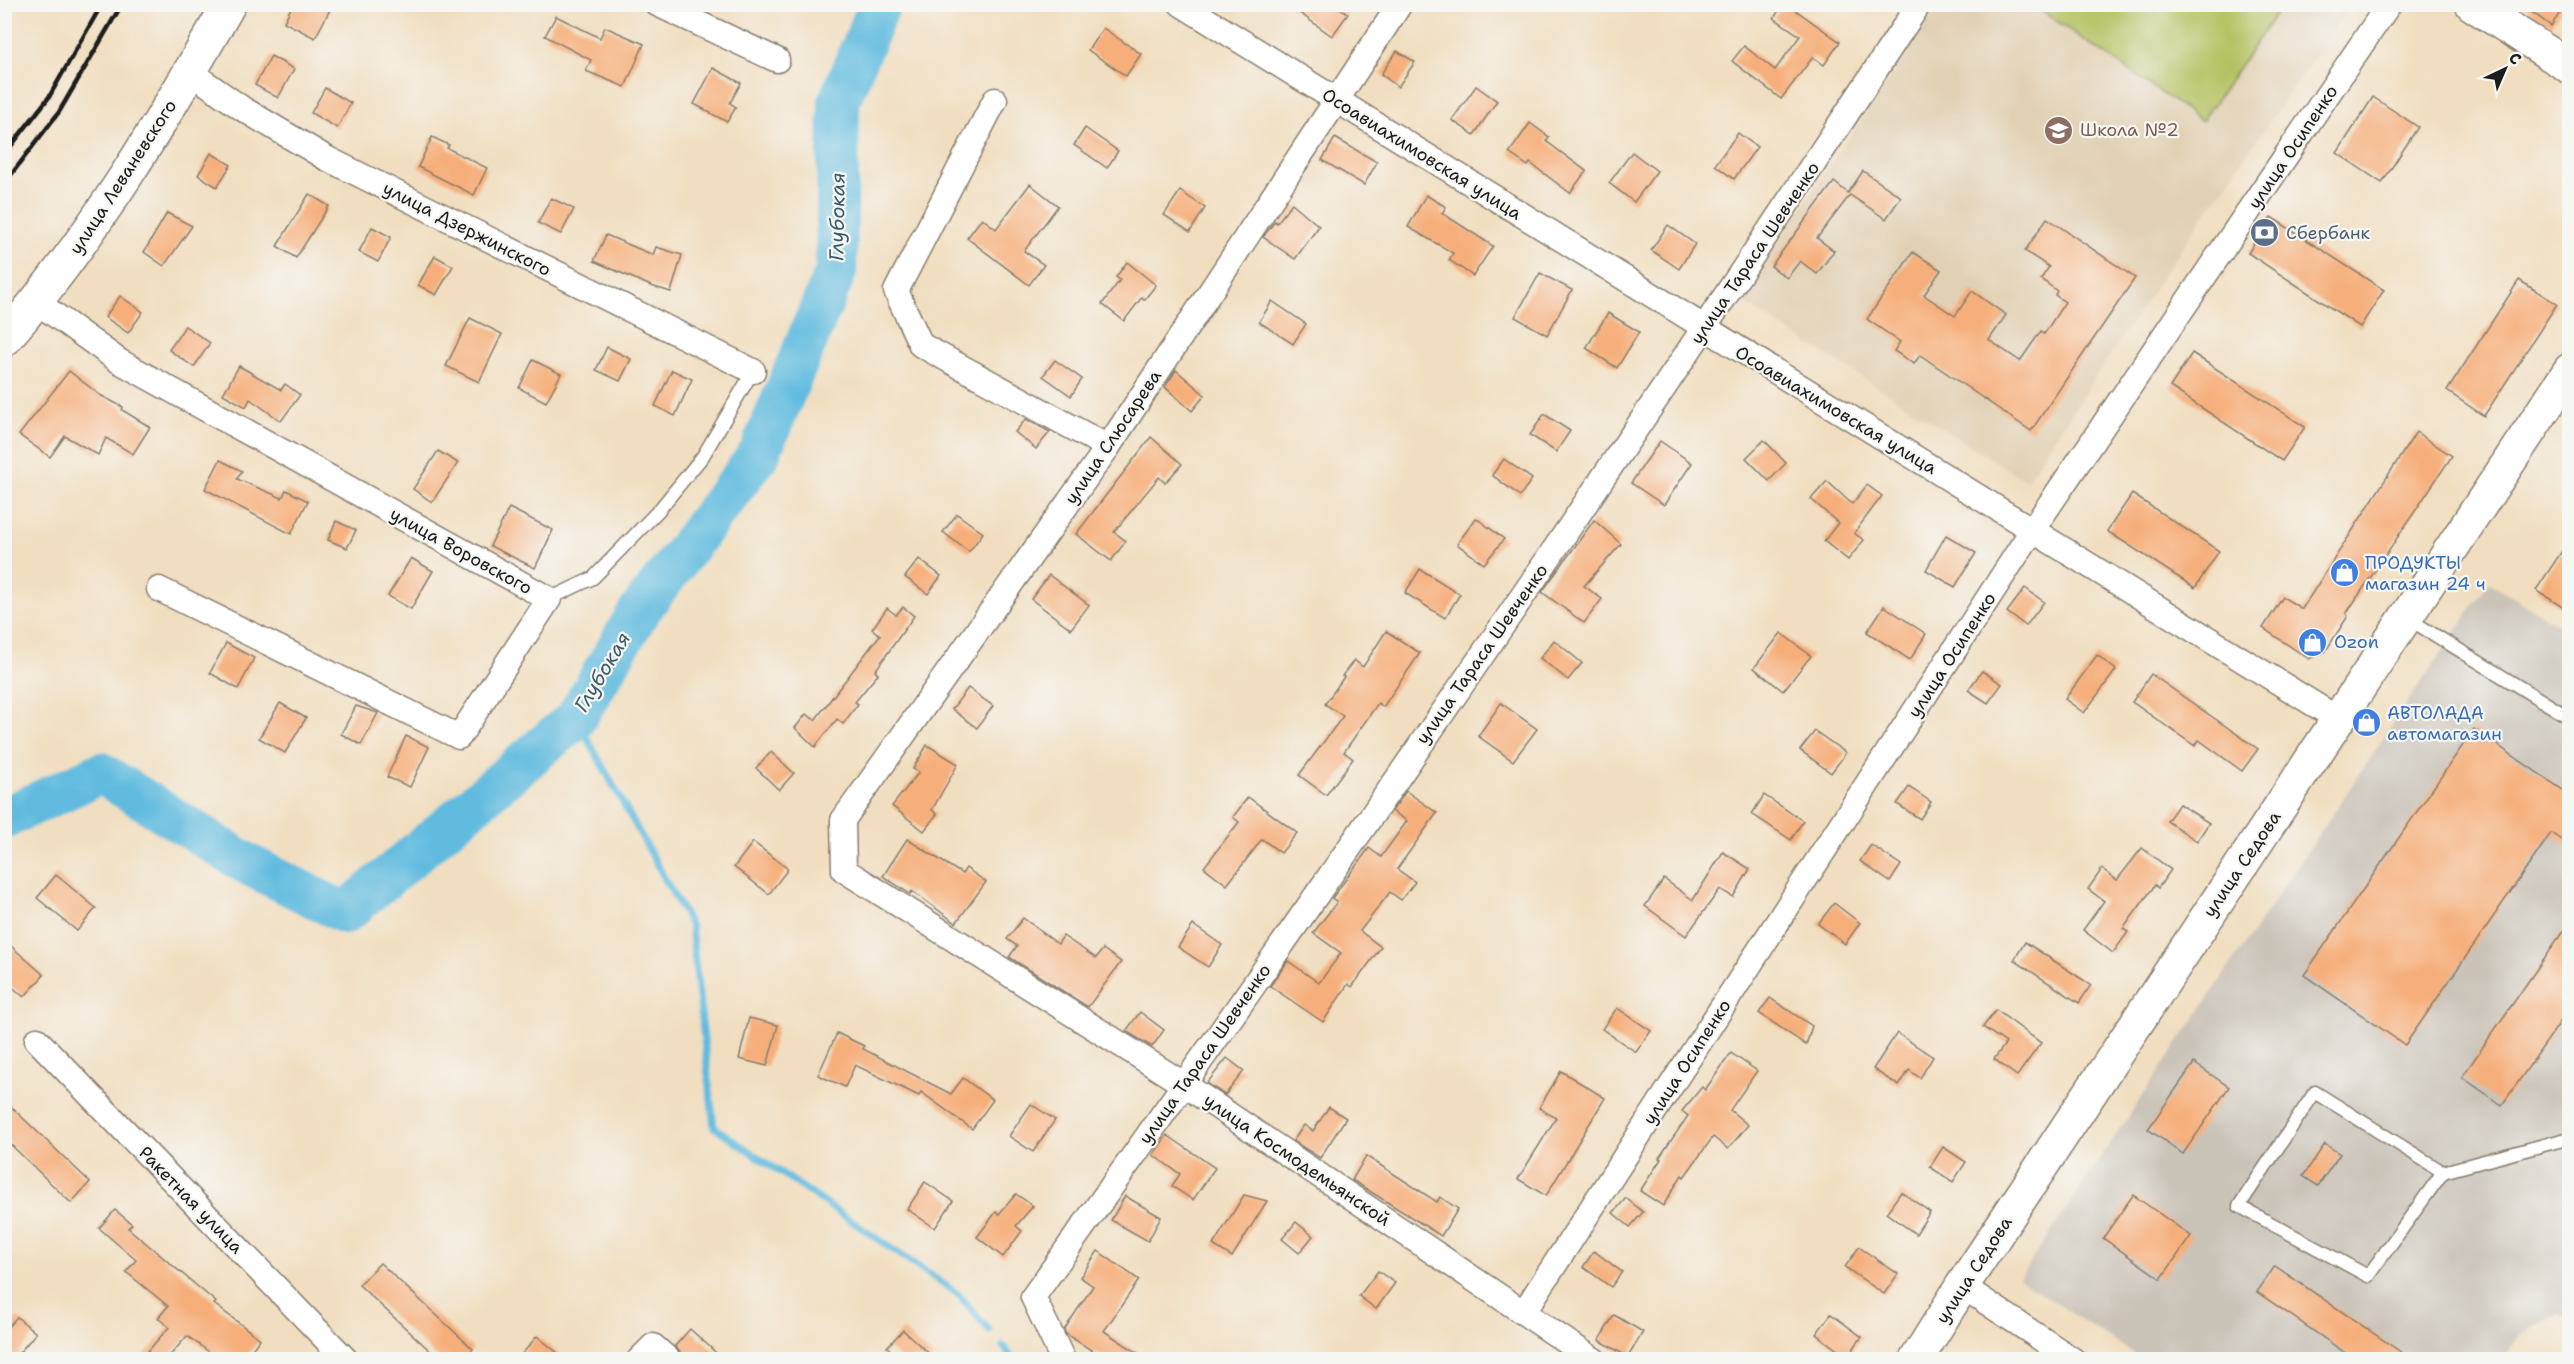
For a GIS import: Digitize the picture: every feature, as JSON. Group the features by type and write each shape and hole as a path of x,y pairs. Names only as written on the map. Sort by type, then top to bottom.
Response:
{"main road":[{"name":"улица Леваневского","path":"4,340 37,302 108,205 229,4"},
{"path":"2472,4 2570,67"},
{"name":"улица Седова","path":"1916,1359 1962,1286 2570,370"}],"street":[{"path":"657,4 777,60"},
{"name":"Осоавиахимовская улица","path":"1182,4 1705,330 2338,719"},
{"name":"улица Слюсарева","path":"844,870 843,820 1108,447 1400,4"},
{"name":"улица Тараса Шевченко","path":"1062,1359 1033,1297 1185,1086 1705,330 1919,4"},
{"name":"улица Осипенко","path":"1524,1312 2033,530 2389,4"},
{"name":"улица Дзержинского","path":"190,72 243,109 326,158 753,371"},
{"path":"995,100 896,291 921,345 1108,447"},
{"name":"улица Воровского","path":"37,302 119,361 549,600 459,737 159,589"},
{"name":"улица Космодемьянской","path":"844,870 1185,1086 1594,1359"},
{"name":"Ракетная улица","path":"37,1040 346,1359"},
{"path":"1962,1286 2073,1359"},
{"path":"639,1359 653,1346 669,1359"}],"lane":[{"path":"549,600 594,578 659,510 703,456 753,371"},
{"path":"2406,617 2570,718"},
{"path":"2443,1172 2315,1092 2239,1206 2368,1276 2443,1172 2570,1138"}],"shaded area":[{"name":"Школа №2","path":"1939,5 2351,5 2176,256 2026,481 1739,300"},
{"path":"2489,582 2569,631 2569,1319 2559,1314 2520,1335 2503,1359 2142,1359 2019,1279"}],"green space":[{"path":"2033,5 2282,5 2202,121"}],"building":[{"path":"293,4 333,4 315,38 284,22"},
{"path":"1287,4 1334,4 1348,14 1332,36"},
{"path":"1783,4 1787,4 1840,42 1824,65 1813,57 1781,99 1732,61 1744,46 1775,70 1800,36 1774,18"},
{"path":"2521,4 2566,4 2551,26"},
{"path":"556,16 600,38 605,27 644,44 625,87 586,71 591,60 545,36"},
{"path":"1103,28 1141,54 1126,76 1088,50"},
{"path":"1397,51 1415,62 1398,87 1381,74"},
{"path":"271,56 294,69 278,98 255,85"},
{"path":"713,68 741,83 730,103 736,107 727,122 694,104"},
{"path":"1476,86 1497,101 1474,135 1452,120"},
{"path":"325,88 351,103 337,128 311,113"},
{"path":"2373,97 2418,127 2382,183 2337,153"},
{"path":"1530,123 1549,137 1546,141 1586,171 1570,193 1530,163 1528,166 1509,153"},
{"path":"1085,128 1118,151 1107,168 1074,145"},
{"path":"1738,133 1757,147 1734,179 1715,165"},
{"path":"432,137 449,145 447,148 487,168 474,195 418,167"},
{"path":"1335,138 1377,162 1364,185 1322,160"},
{"path":"1632,152 1657,171 1634,202 1609,183"},
{"path":"211,153 231,165 217,187 198,175"},
{"path":"1863,171 1901,197 1886,219 1850,195 1817,238 1834,251 1817,274 1800,261 1787,278 1771,266 1834,182 1848,193"},
{"path":"1030,184 1058,206 1024,251 1044,265 1029,285 967,238 982,218 996,229"},
{"path":"1180,191 1205,208 1190,232 1164,215"},
{"path":"309,194 329,206 296,258 277,246"},
{"path":"1426,195 1446,207 1442,213 1493,246 1473,276 1449,260 1453,253 1408,227"},
{"path":"551,198 574,209 561,234 538,223"},
{"path":"1292,203 1319,226 1295,259 1263,237"},
{"path":"167,213 192,226 164,266 144,252"},
{"path":"2271,217 2384,290 2360,327 2248,253"},
{"path":"2047,218 2135,278 2031,431 1920,355 1914,364 1894,351 1900,342 1867,319 1913,252 1941,270 1924,295 1955,316 1972,291 2006,315 1989,340 2020,361 2041,331 2044,334 2065,302 2055,295 2057,291 2041,279 2049,267 2025,251"},
{"path":"1668,225 1695,244 1679,269 1651,250"},
{"path":"372,227 391,237 378,262 359,252"},
{"path":"606,235 653,255 656,247 682,255 671,292 651,286 594,261"},
{"path":"435,256 453,266 436,295 418,285"},
{"path":"1127,262 1156,285 1144,300 1142,297 1124,321 1102,304 1120,280 1116,277"},
{"path":"1540,273 1572,290 1547,335 1515,317"},
{"path":"2519,280 2557,304 2484,416 2447,391"},
{"path":"120,296 143,312 128,333 105,317"},
{"path":"1272,301 1306,324 1293,344 1259,322"},
{"path":"1608,313 1639,332 1617,368 1586,348"},
{"path":"470,318 502,334 479,382 446,366"},
{"path":"185,326 210,343 194,367 169,350"},
{"path":"607,347 631,359 620,381 596,370"},
{"path":"2192,353 2305,427 2282,461 2170,387"},
{"path":"533,360 561,374 546,402 519,388"},
{"path":"1055,360 1082,379 1071,396 1043,376"},
{"path":"239,366 281,390 285,384 300,395 281,421 250,399 246,407 223,394"},
{"path":"672,370 692,379 675,416 655,406"},
{"path":"1176,370 1205,395 1192,411 1165,387"},
{"path":"69,371 100,395 123,407 122,410 150,427 133,454 106,438 98,455 65,436 50,457 19,435"},
{"path":"1544,414 1570,431 1556,452 1530,435"},
{"path":"1026,419 1050,432 1036,449 1015,432"},
{"path":"2416,432 2452,456 2346,614 2348,616 2325,652 2309,659 2263,628 2283,597 2302,609"},
{"path":"1151,437 1182,464 1165,483 1159,477 1114,532 1126,541 1111,561 1076,534"},
{"path":"1764,440 1786,463 1769,481 1746,458"},
{"path":"1660,441 1692,463 1664,505 1631,483"},
{"path":"438,451 458,463 432,502 413,489"},
{"path":"1504,459 1532,479 1520,496 1492,475"},
{"path":"220,460 242,471 237,479 282,498 286,490 308,501 291,534 205,489"},
{"path":"1827,481 1852,504 1867,485 1882,496 1854,533 1864,540 1848,560 1824,541 1838,523 1811,499"},
{"path":"2132,494 2219,551 2195,588 2107,531"},
{"path":"509,508 553,530 535,568 490,546"},
{"path":"957,514 983,533 969,552 943,532"},
{"path":"1476,518 1504,539 1484,564 1457,544"},
{"path":"1594,520 1621,544 1584,586 1602,599 1584,623 1542,592"},
{"path":"336,521 356,530 347,548 328,540"},
{"path":"1946,535 1976,553 1955,587 1926,570"},
{"path":"2570,539 2570,612 2536,590"},
{"path":"411,558 433,571 411,609 388,596"},
{"path":"919,559 941,576 928,594 905,577"},
{"path":"1420,569 1460,594 1445,618 1405,593"},
{"path":"1049,575 1089,605 1071,629 1031,599"},
{"path":"2025,588 2044,602 2026,626 2007,612"},
{"path":"1884,606 1926,634 1910,660 1867,632"},
{"path":"903,607 914,616 875,671 878,674 855,702 858,704 843,724 837,719 815,747 795,728 806,714 815,720 880,635 872,629 887,608 896,615"},
{"path":"1386,631 1420,653 1383,707 1378,703 1344,752 1353,759 1326,795 1299,775 1343,716 1325,704 1354,660 1363,667"},
{"path":"1781,633 1811,656 1783,691 1754,668"},
{"path":"1554,640 1582,663 1568,680 1540,658"},
{"path":"226,643 254,658 238,689 210,673"},
{"path":"2097,655 2116,670 2084,713 2065,699"},
{"path":"1982,671 2002,684 1988,703 1968,690"},
{"path":"2151,674 2258,749 2242,771 2199,740 2195,746 2132,702"},
{"path":"968,688 993,706 977,728 952,709"},
{"path":"280,703 306,718 285,753 259,738"},
{"path":"1501,703 1537,729 1513,761 1478,736"},
{"path":"356,706 378,713 361,745 341,734"},
{"path":"2474,729 2570,795 2570,846 2551,833 2405,1045 2304,975"},
{"path":"1815,731 1846,753 1831,773 1800,750"},
{"path":"406,736 429,747 410,787 387,777"},
{"path":"927,745 958,764 932,810 937,814 924,831 892,806 919,772 913,769"},
{"path":"771,752 794,773 779,790 756,768"},
{"path":"1909,787 1931,802 1920,819 1897,804"},
{"path":"1406,791 1437,813 1397,869 1415,882 1401,900 1390,892 1360,931 1381,947 1352,987 1348,984 1323,1022 1270,986 1288,961 1319,983 1341,953 1313,933 1337,902 1332,898 1369,848 1381,857 1407,821 1392,811"},
{"path":"1764,795 1803,821 1791,840 1752,814"},
{"path":"1248,797 1297,833 1281,853 1262,839 1227,885 1204,867 1239,822 1233,817"},
{"path":"2179,804 2209,823 2197,841 2167,821"},
{"path":"907,839 962,874 966,868 986,882 956,923 912,891 910,894 883,876"},
{"path":"753,842 788,869 769,894 734,867"},
{"path":"1871,845 1901,865 1890,882 1860,861"},
{"path":"2142,848 2171,870 2158,888 2155,885 2123,929 2128,932 2113,953 2083,930 2104,901 2088,889 2102,869 2117,880"},
{"path":"1723,852 1750,869 1733,897 1720,889 1686,936 1645,906 1664,879 1693,900"},
{"path":"56,875 96,908 77,931 37,898"},
{"path":"1834,903 1860,923 1845,944 1818,924"},
{"path":"1023,918 1058,944 1063,936 1096,958 1103,949 1121,962 1088,1007 1009,957 1017,946 1007,939"},
{"path":"2570,921 2570,1008 2502,1105 2462,1077"},
{"path":"1193,925 1222,945 1208,967 1178,947"},
{"path":"4,940 44,975 24,997 4,980"},
{"path":"2025,942 2091,985 2079,1003 2014,960"},
{"path":"1770,998 1812,1026 1806,1045 1759,1013"},
{"path":"1617,1008 1651,1031 1636,1052 1602,1029"},
{"path":"1996,1010 2041,1043 2017,1076 1994,1059 2006,1043 1983,1027"},
{"path":"1140,1012 1164,1030 1152,1047 1126,1031"},
{"path":"749,1018 778,1025 767,1066 739,1059"},
{"path":"837,1033 864,1046 863,1049 951,1094 963,1078 993,1100 972,1129 921,1092 919,1096 855,1065 845,1087 818,1075"},
{"path":"1897,1033 1933,1057 1920,1078 1909,1070 1899,1086 1873,1069"},
{"path":"1731,1053 1757,1071 1730,1110 1748,1125 1728,1149 1713,1137 1684,1177 1682,1175 1663,1206 1640,1191 1688,1116 1682,1111 1702,1087 1705,1090"},
{"path":"1227,1058 1244,1071 1225,1095 1207,1083"},
{"path":"2194,1063 2229,1087 2183,1154 2148,1129"},
{"path":"1561,1071 1605,1098 1546,1196 1518,1179 1556,1118 1539,1108"},
{"path":"4,1100 90,1182 71,1203 4,1138"},
{"path":"1031,1104 1055,1120 1033,1152 1009,1136"},
{"path":"1329,1107 1346,1118 1320,1158 1293,1141 1304,1125 1313,1131"},
{"path":"1167,1135 1215,1168 1193,1200 1172,1186 1180,1174 1153,1155"},
{"path":"2325,1144 2340,1154 2318,1186 2303,1176"},
{"path":"1943,1147 1966,1162 1953,1182 1930,1167"},
{"path":"1366,1156 1437,1202 1440,1197 1458,1209 1441,1236 1352,1180"},
{"path":"925,1182 953,1201 935,1228 907,1209"},
{"path":"1901,1192 1930,1212 1916,1234 1886,1213"},
{"path":"1016,1194 1033,1206 1016,1226 1022,1231 1003,1257 977,1237 996,1212 999,1214"},
{"path":"1244,1195 1267,1201 1232,1257 1213,1245"},
{"path":"2133,1195 2191,1236 2161,1279 2103,1238"},
{"path":"1125,1196 1161,1217 1148,1241 1111,1220"},
{"path":"1626,1198 1643,1212 1630,1227 1613,1213"},
{"path":"115,1210 132,1224 128,1228 216,1302 214,1304 260,1339 245,1359 219,1359 187,1336 167,1359 141,1359 169,1327 158,1318 168,1306 126,1272 136,1260 99,1228"},
{"path":"1296,1222 1313,1236 1299,1253 1282,1239"},
{"path":"1859,1247 1898,1274 1884,1294 1845,1267"},
{"path":"1098,1251 1139,1280 1104,1331 1147,1359 1105,1359 1066,1334 1064,1330 1093,1286 1080,1277"},
{"path":"1594,1251 1622,1272 1611,1287 1583,1267"},
{"path":"380,1263 473,1349 463,1359 439,1359 359,1285"},
{"path":"2275,1266 2411,1359 2354,1359 2257,1292"},
{"path":"1378,1271 1395,1283 1376,1309 1359,1296"},
{"path":"1831,1314 1862,1337 1847,1357 1816,1334"},
{"path":"1614,1315 1643,1332 1628,1357 1599,1340"},
{"path":"17,1317 36,1333 14,1359 4,1359 4,1331"},
{"path":"690,1329 722,1359 683,1359 675,1346"},
{"path":"903,1330 935,1359 901,1359 887,1347"},
{"path":"537,1336 565,1359 518,1359"}],"waterway":[{"name":"Глубокая","path":"4,818 101,773 247,864 345,913 576,718 638,613 759,454 836,271 839,101 880,4"},
{"path":"576,718 691,926 714,1127 958,1294 989,1330"},
{"path":"1003,1346 1014,1360"}],"railway":[{"path":"4,155 49,97 102,4"},
{"path":"4,184 59,112 122,4"}],"place":[{"name":"Школа №2","path":"2059,130"},
{"name":"Сбербанк","path":"2265,233"},
{"name":"ПРОДУКТЫ магазин 24 ч","path":"2344,573"},
{"name":"Ozon","path":"2313,642"},
{"name":"АВТОЛАДА автомагазин","path":"2366,723"}]}
